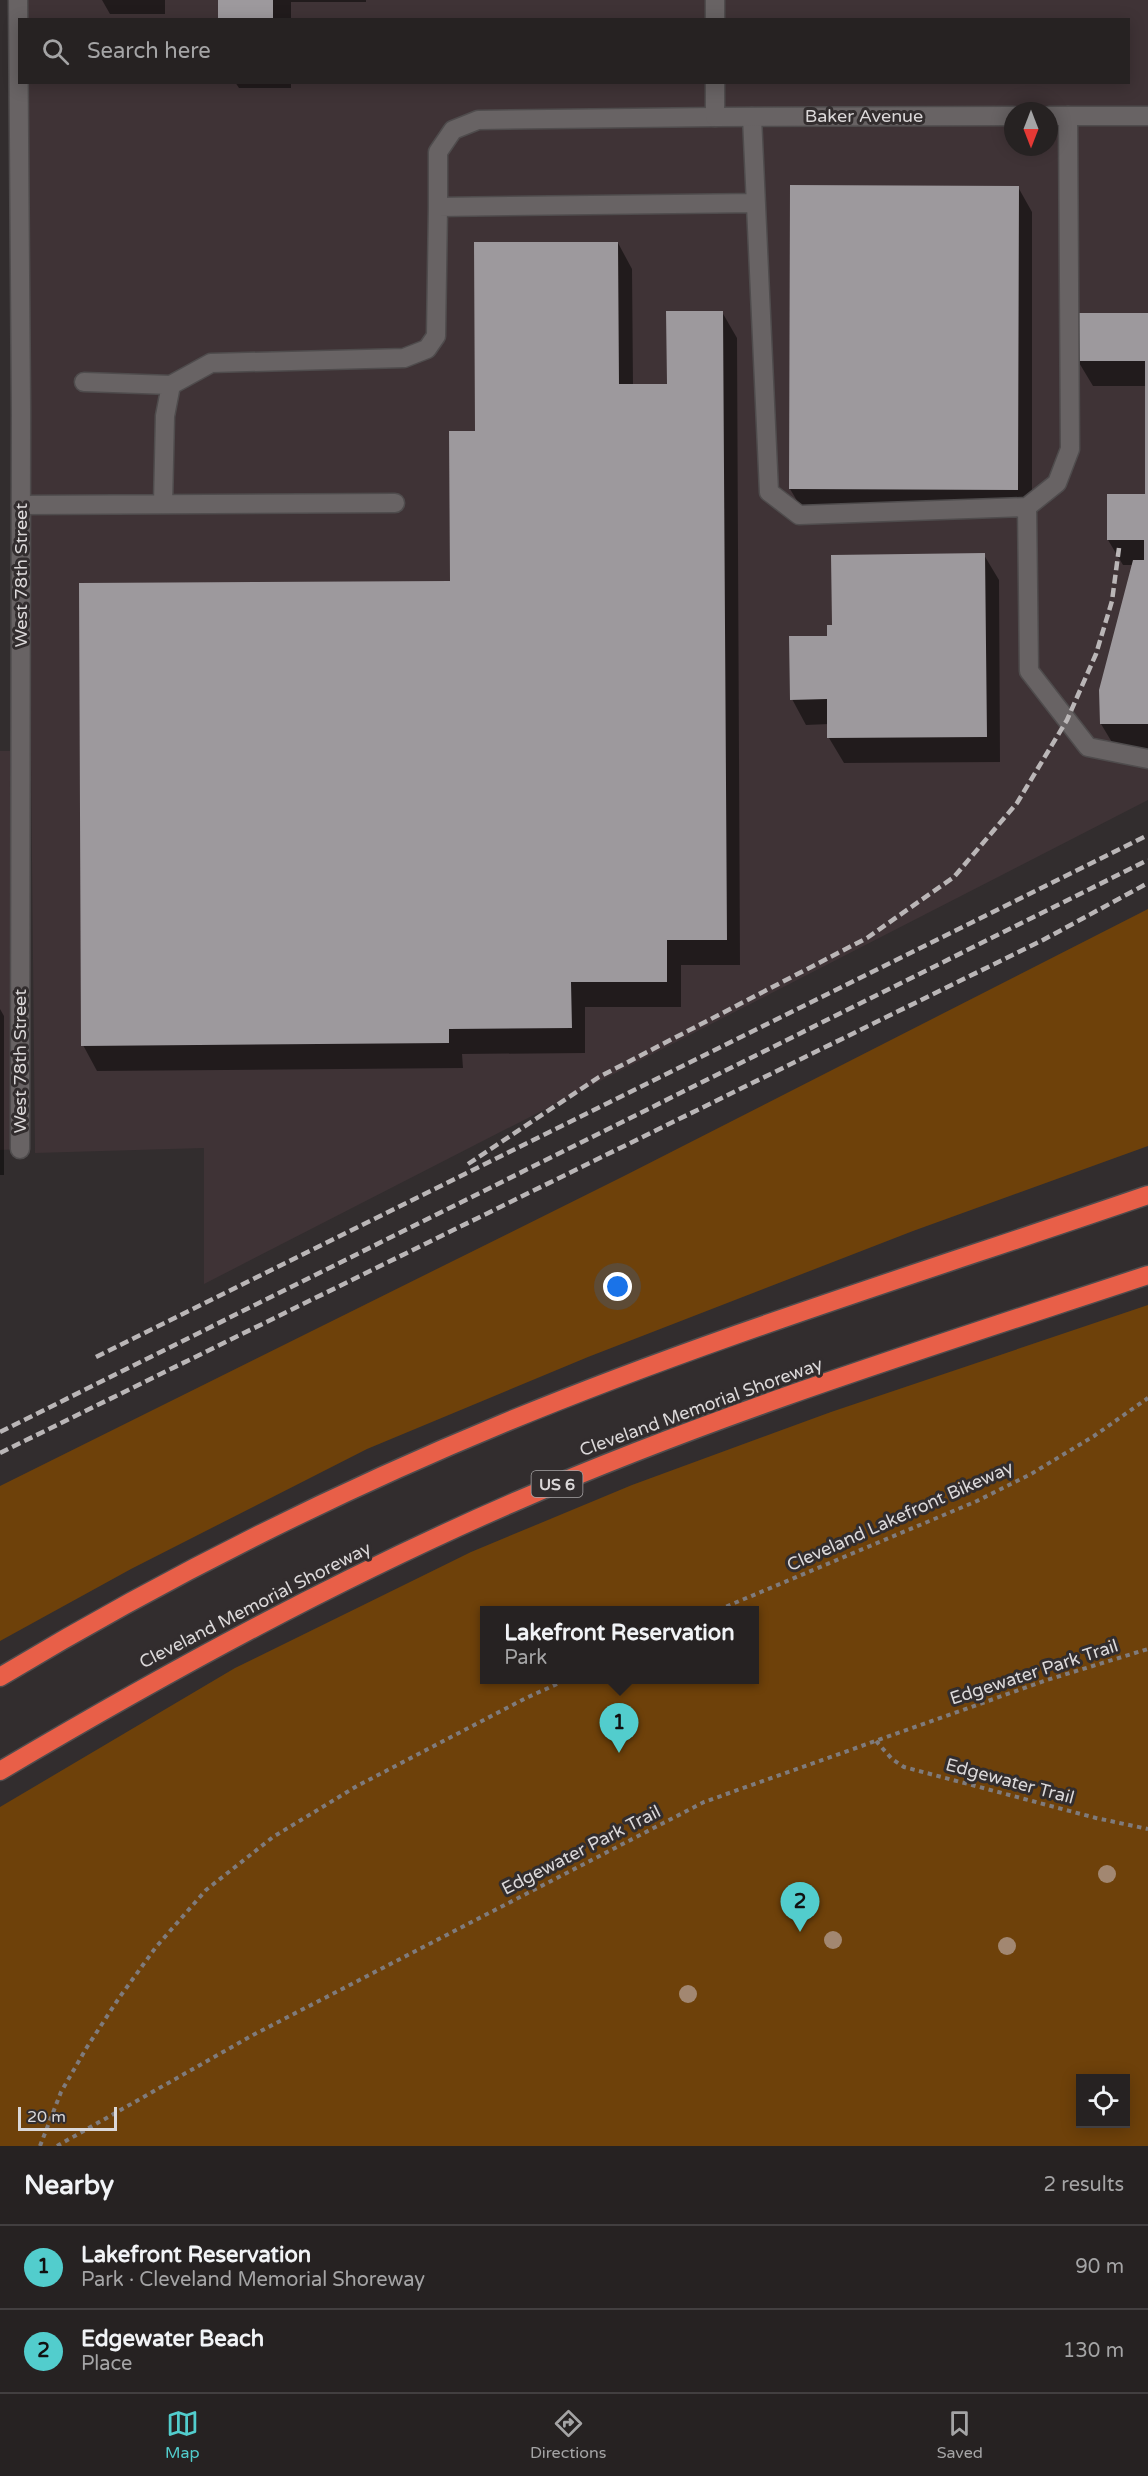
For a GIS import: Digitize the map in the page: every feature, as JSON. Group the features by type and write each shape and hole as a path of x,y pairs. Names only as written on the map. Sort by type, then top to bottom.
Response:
{"highway":[{"path":"0,1677 186,1572 318,1506 449,1446 677,1356 1148,1195"},
{"name":"Cleveland Memorial Shoreway","path":"0,1771 181,1666 297,1604 519,1500 683,1434 795,1393 1148,1275"}],"street":[{"name":"West 78th Street","path":"18,0 18,18"},
{"path":"715,0 715,18"},
{"name":"West 78th Street","path":"18,84 21,505 20,1149"},
{"path":"715,84 716,117"},
{"name":"Baker Avenue","path":"171,385 211,363 404,358 427,349 436,336 438,152 453,130 478,120 1004,116"},
{"path":"1058,116 1148,116"},
{"path":"752,117 769,492 799,515 1027,507 1057,483 1070,449 1068,116"},
{"path":"438,207 756,203"},
{"path":"84,382 171,385 165,416 163,504"},
{"path":"21,505 395,503"},
{"path":"1027,507 1029,672 1088,747 1148,759"}],"path":[{"name":"Cleveland Lakefront Bikeway","path":"730,1606 977,1501 1031,1474 1094,1436 1148,1398"},
{"name":"Edgewater Park Trail","path":"57,2146 253,2035 704,1802 1047,1680 1148,1649"},
{"path":"40,2146 61,2092 87,2047 156,1947 206,1890 273,1837 357,1786 557,1684"},
{"name":"Edgewater Trail","path":"876,1741 892,1759 904,1767 1096,1818 1148,1829"}],"shaded area":[{"path":"23,0 1148,0 1148,800 204,1284 204,1148 35,1153 24,84 1130,84 1130,18 23,18"},
{"path":"0,751 21,751 20,1149 0,1150"},
{"path":"1148,909 1148,1146 913,1231 588,1357 367,1449 131,1569 0,1641 0,1486 624,1176"},
{"path":"1148,1305 1148,2146 0,2146 0,1807 235,1668 471,1552 632,1485 831,1412"}],"building":[{"path":"218,0 273,0 273,18 218,18"},
{"path":"790,185 1019,186 1018,490 789,489"},
{"path":"474,242 618,242 619,384 667,384 666,311 723,311 727,940 667,940 667,982 571,982 572,1028 449,1029 449,1043 81,1046 79,583 450,581 449,431 475,431"},
{"path":"1077,313 1148,313 1148,724 1100,724 1099,690 1133,560 1144,560 1144,540 1107,540 1107,494 1145,494 1145,361 1077,361"},
{"path":"985,553 987,737 827,738 827,699 790,700 789,636 827,636 827,625 832,625 831,555"}],"railway":[{"path":"468,1164 599,1077 867,938 954,877 1017,803 1067,720 1096,654 1112,601 1119,548"},
{"path":"96,1357 1148,835"},
{"path":"0,1432 1148,860"},
{"path":"0,1453 1043,940 1148,883"}],"place":[{"name":"Lakefront Reservation","path":"619,1753"},
{"name":"Edgewater Beach","path":"800,1932"}]}
